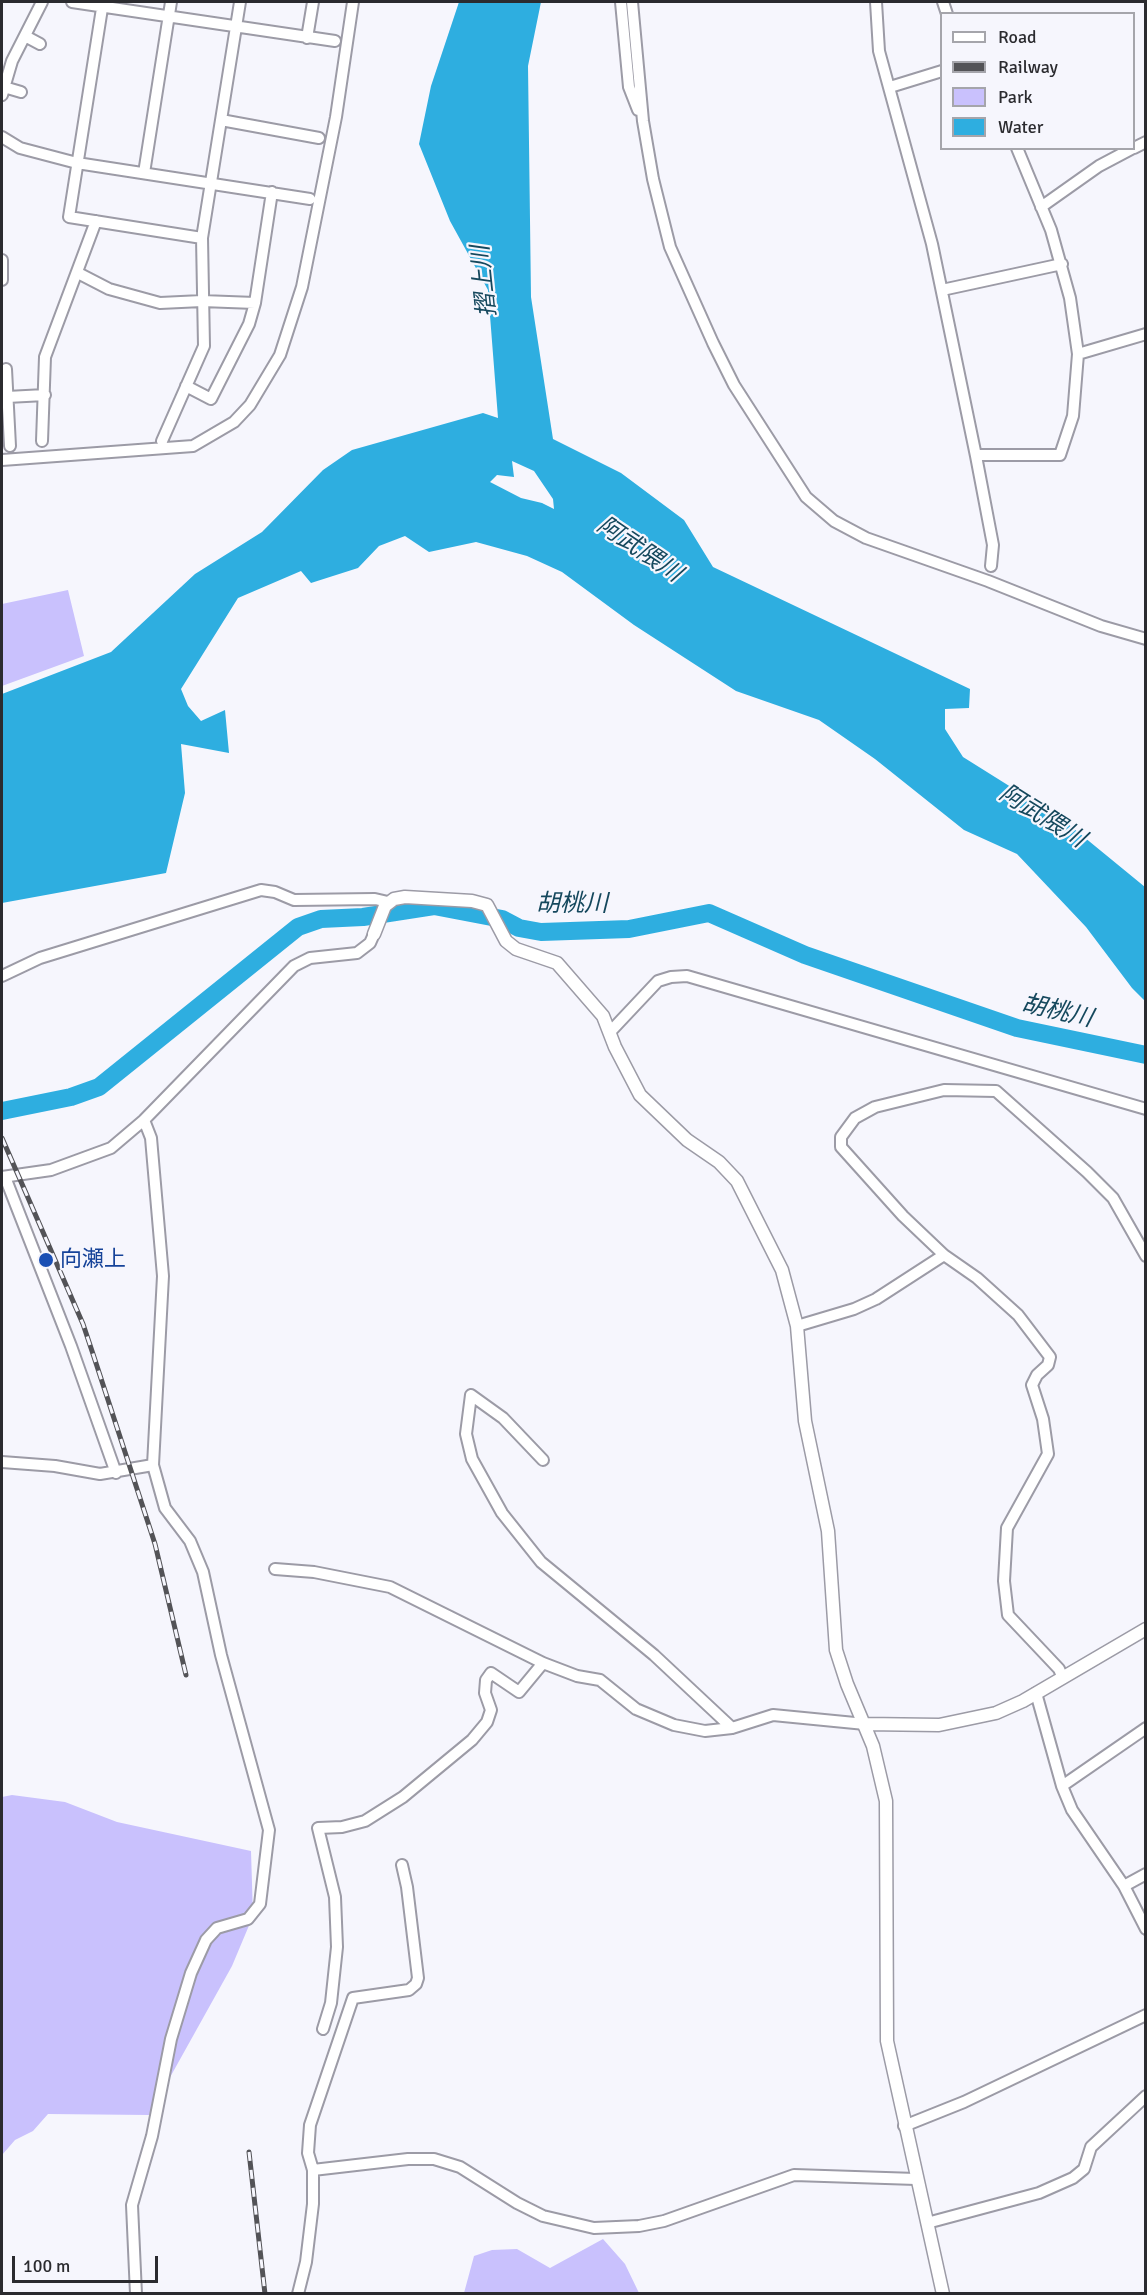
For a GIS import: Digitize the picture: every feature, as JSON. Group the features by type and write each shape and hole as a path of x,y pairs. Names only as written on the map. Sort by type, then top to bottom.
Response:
{"street":[{"path":"21,92 3,91 12,61 42,2"},
{"path":"72,2 102,4 236,28 335,41"},
{"path":"144,173 171,2"},
{"path":"162,441 204,346 202,238 240,2"},
{"path":"307,38 313,2"},
{"path":"2,460 193,446 234,422 250,405 280,355 302,287 336,117 353,2"},
{"path":"621,2 629,87 643,121"},
{"path":"632,2 643,121 661,214 680,272 734,385 806,497 834,521 866,538 988,581 1101,626 1146,639"},
{"path":"876,2 878,42 930,233 942,290 993,545 991,566"},
{"path":"102,4 69,217 202,238"},
{"path":"25,36 40,44"},
{"path":"890,87 940,72"},
{"path":"221,120 319,138"},
{"path":"2,137 20,148 77,163 310,199"},
{"path":"975,455 1060,455 1073,416 1078,354 1070,298 1062,264 1018,150"},
{"path":"1041,207 1099,166 1129,150"},
{"path":"186,386 211,399 241,341 255,303 272,192"},
{"path":"42,441 45,357 96,221"},
{"path":"2,260 2,280"},
{"path":"942,290 1062,264"},
{"path":"78,273 109,289 160,303 202,301 255,303"},
{"path":"1078,354 1146,334"},
{"path":"6,369 10,446"},
{"path":"7,397 45,395"},
{"path":"2,976 40,958 261,890 275,892 294,900 375,899 385,906"},
{"path":"116,1473 71,1346 3,1177 44,1171 102,1153 119,1143 294,966 310,958 357,953 370,943 385,906 405,897 472,901 486,905 506,941 516,949 557,963 594,1003 640,1095 687,1140 726,1168 746,1196 784,1276 797,1326 805,1421 828,1531 836,1650 847,1684 865,1724 886,1801 885,2016 890,2060 943,2294"},
{"path":"610,1032 658,981 671,976 687,976 1146,1109"},
{"path":"1062,1676 1059,1669 1008,1615 1004,1581 1004,1536 1048,1454 1043,1419 1032,1385 1037,1375 1048,1365 1050,1357 1018,1315 977,1278 944,1255 903,1216 842,1147 841,1137 852,1121 875,1107 944,1090 985,1089 1002,1094 1113,1198 1146,1256"},
{"path":"136,2294 132,2205 152,2136 174,2030 191,1973 206,1940 217,1928 248,1919 260,1904 269,1830 221,1655 203,1572 190,1541 165,1508 153,1465 163,1276 151,1138 144,1120"},
{"path":"797,1326 854,1309 876,1299 944,1255"},
{"path":"543,1460 503,1418 471,1395 466,1434 472,1459 502,1513 541,1562 654,1655 732,1728"},
{"path":"2,1462 55,1466 100,1474 153,1465"},
{"path":"275,1569 314,1572 390,1587 543,1663 577,1676 600,1680 636,1709 674,1725 705,1731 732,1728 773,1716 865,1724 925,1725 960,1722 1004,1709 1036,1693 1146,1629"},
{"path":"323,2029 331,2003 337,1947 335,1897 318,1828 342,1827 365,1821 403,1797 472,1740 487,1722 491,1710 484,1693 486,1680 491,1673 519,1692 543,1663"},
{"path":"1036,1693 1062,1786 1081,1824 1101,1849 1124,1886 1146,1929"},
{"path":"1062,1786 1146,1728"},
{"path":"298,2294 311,2229 313,2170 308,2153 310,2125 353,1998 409,1990 417,1984 410,1905 402,1865"},
{"path":"1124,1886 1146,1874"},
{"path":"904,2126 964,2102 1146,2015"},
{"path":"927,2223 1040,2193 1073,2178 1084,2169 1091,2147 1146,2096"},
{"path":"313,2170 408,2158 434,2159 460,2167 517,2203 543,2216 594,2228 639,2226 664,2221 794,2175 916,2179"}],"green space":[{"path":"68,590 84,656 2,686 2,604"},
{"path":"12,1795 65,1802 117,1822 251,1851 253,1916 232,1966 149,2115 48,2114 33,2131 15,2140 2,2155 2,1797"},
{"path":"603,2239 625,2264 639,2293 464,2293 474,2256 492,2250 517,2249 550,2268"}],"water":[{"path":"459,2 541,2 528,66 531,297 553,439 621,473 684,520 713,567 970,689 969,708 945,709 945,729 963,757 1062,819 1145,887 1145,1001 1132,988 1086,927 1017,854 964,830 875,759 819,720 736,691 634,625 562,572 527,556 476,542 429,552 405,536 379,546 358,568 311,583 301,571 238,598 181,689 188,706 201,721 225,710 229,753 181,744 185,793 166,873 2,903 2,694 111,652 195,574 262,532 323,470 352,450 483,413 498,418 488,290 450,221 419,144 431,86","holes":["512,461 534,471 553,499 554,509 542,503 521,498 490,482 497,475 514,477"]}],"waterway":[{"name":"胡桃川","path":"2,1111 71,1097 99,1087 298,927 321,919 363,917 434,906 502,919 519,928 541,932 629,929 709,913 805,955 1017,1028 1146,1055"}],"railway":[{"path":"2,1138 83,1324 155,1544 186,1675"},
{"path":"249,2152 265,2294"}],"place":[{"name":"向瀬上","path":"46,1260"}],"water label":[{"name":"摺上川","path":"485,281"},
{"name":"阿武隈川","path":"639,550"},
{"name":"阿武隈川","path":"1042,817"}]}
